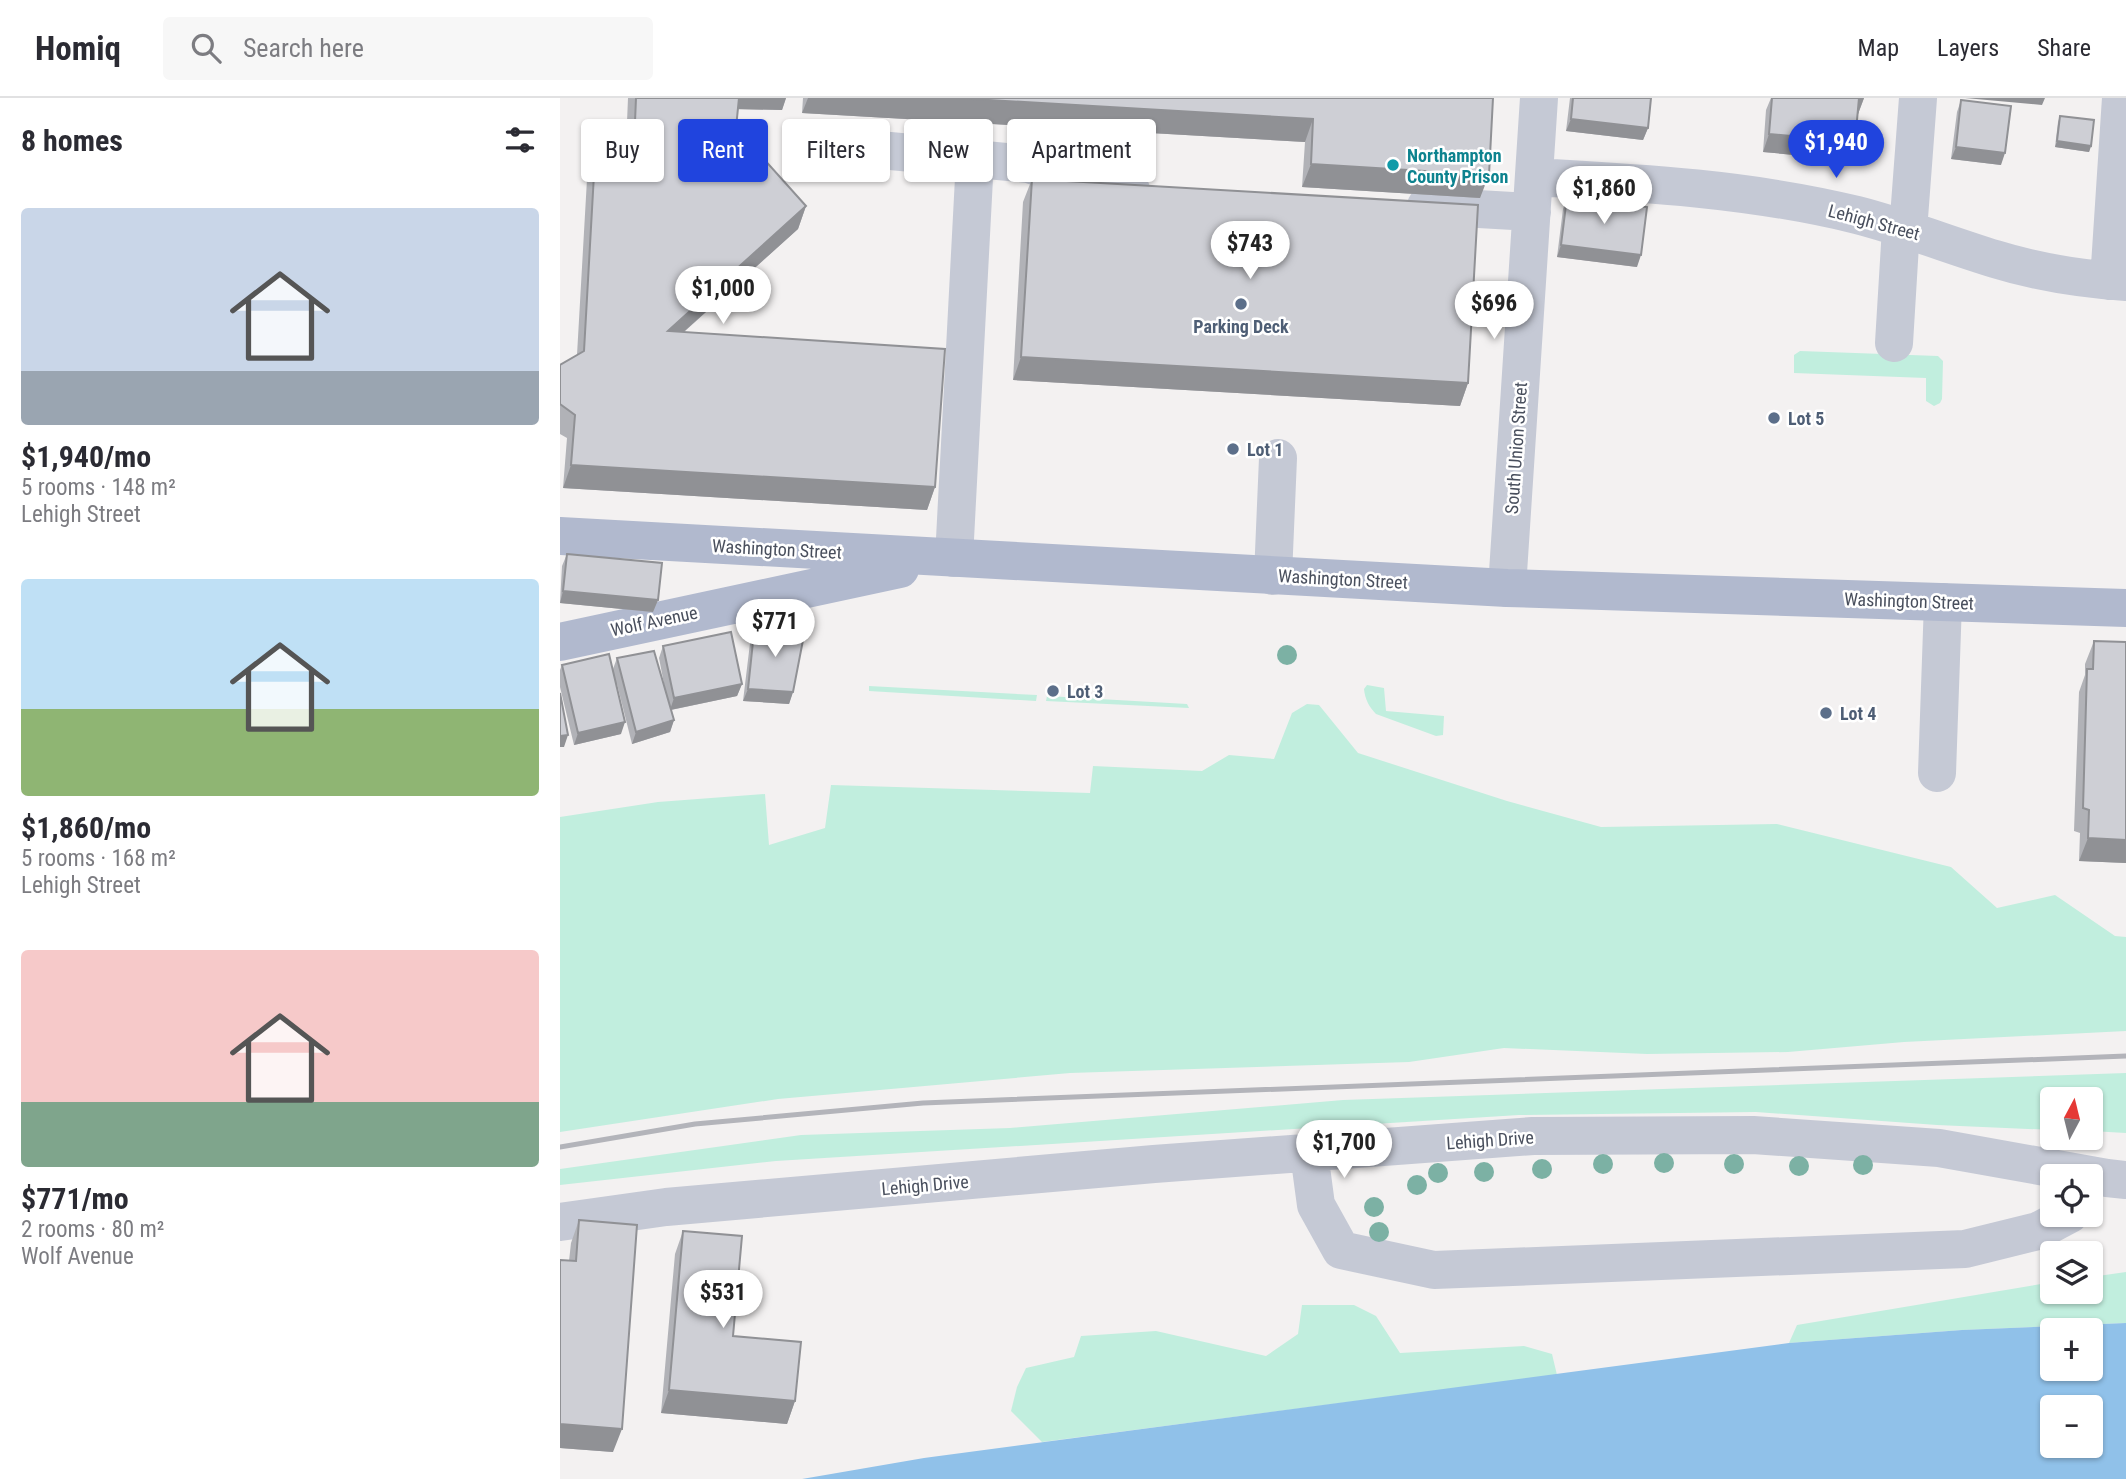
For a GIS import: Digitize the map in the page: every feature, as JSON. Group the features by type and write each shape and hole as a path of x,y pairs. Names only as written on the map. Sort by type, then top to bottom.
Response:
{"main road":[{"name":"Washington Street","path":"560,536 1507,588 2126,608"},
{"path":"705,610 716,596 717,546"},
{"name":"Wolf Avenue","path":"560,642 954,558"}],"street":[{"name":"South Union Street","path":"1507,588 1539,98"},
{"path":"1894,343 1918,98"},
{"path":"2118,281 2121,98"},
{"path":"993,161 1029,164 1098,188 1166,192"},
{"path":"954,558 974,182"},
{"name":"Lehigh Street","path":"1396,204 1648,184 1718,190 1836,211 1905,229 1997,260 2067,276 2118,281"},
{"path":"1273,576 1278,458"},
{"path":"1937,773 1943,602"},
{"name":"Lehigh Drive","path":"560,1222 666,1208 1154,1164 1532,1136 1753,1135 1939,1148 2126,1180"},
{"path":"1309,1153 1316,1205 1341,1250 1434,1269 1965,1249 2046,1227"},
{"path":"2103,1197 2126,1185"}],"green space":[{"path":"1800,351 1938,356 1943,361 1942,399 1934,406 1926,401 1926,378 1794,373 1794,355"},
{"path":"1367,685 1384,688 1386,711 1444,716 1443,735 1436,736 1376,714 1365,696 1364,689"},
{"path":"869,686 1037,695 1036,701 869,691"},
{"path":"1047,696 1187,704 1189,708 1046,701"},
{"path":"1307,704 1319,705 1358,753 1507,801 1601,827 1777,824 1951,867 1997,908 2055,895 2115,936 2126,937 2126,1031 1904,1042 1788,1052 1647,1054 1504,1048 1409,1062 1070,1073 778,1099 560,1132 560,817 658,802 765,794 769,845 825,828 831,785 1090,793 1093,766 1202,771 1229,755 1274,759 1292,713"},
{"path":"2126,1073 2126,1133 2104,1132 2104,1087 2040,1087 2040,1129 1756,1112 1519,1115 776,1161 560,1185 560,1169 801,1135 1010,1128 1343,1100"},
{"path":"2126,1272 2126,1323 2103,1324 2103,1318 2040,1318 2040,1327 1789,1343 1797,1325 2040,1284 2040,1304 2103,1304 2103,1275"},
{"path":"1302,1305 1354,1305 1376,1316 1400,1353 1524,1346 1552,1354 1557,1375 1042,1442 1011,1411 1017,1387 1026,1368 1074,1357 1081,1336 1156,1331 1266,1356 1298,1334"}],"water":[{"path":"2126,1323 2126,1479 802,1479 924,1458 1789,1343 2040,1327 2040,1381 2103,1381 2103,1324"}],"building":[{"path":"636,98 739,98 737,119 678,119 678,182 768,182 768,164 806,206 668,331 945,349 935,487 571,465 575,415 560,404 560,365 584,351 594,182 664,182 664,119 635,119"},
{"path":"955,98 1493,98 1489,175 1311,164 1313,119"},
{"path":"1573,98 1651,98 1648,128 1571,119"},
{"path":"1772,98 1859,98 1855,142 1769,134"},
{"path":"1961,100 2011,106 2005,153 1956,147"},
{"path":"2060,116 2094,120 2091,146 2057,141"},
{"name":"Parking Deck","path":"1032,182 1083,182 1478,205 1468,383 1021,357"},
{"path":"1567,197 1647,207 1641,255 1561,245"},
{"path":"567,554 662,563 658,600 563,591"},
{"path":"755,623 804,635 793,692 748,689"},
{"path":"731,632 742,684 674,698 663,646"},
{"path":"2094,641 2126,642 2126,840 2088,838 2089,810 2083,808 2087,669 2093,669"},
{"path":"654,651 674,720 636,732 617,658"},
{"path":"609,654 625,722 578,733 562,665"},
{"path":"560,693 568,735 560,736"},
{"path":"579,1220 637,1225 622,1429 560,1424 560,1260 576,1261"},
{"path":"683,1231 742,1236 733,1336 801,1342 795,1401 669,1390"}],"railway":[{"path":"560,1147 695,1124 923,1103 2126,1056"}],"place":[{"name":"Northampton County Prison","path":"1393,165"},
{"name":"Parking Deck","path":"1241,304"},
{"name":"Lot 5","path":"1774,418"},
{"name":"Lot 1","path":"1233,449"},
{"name":"Lot 3","path":"1053,691"},
{"name":"Lot 4","path":"1826,713"}]}
